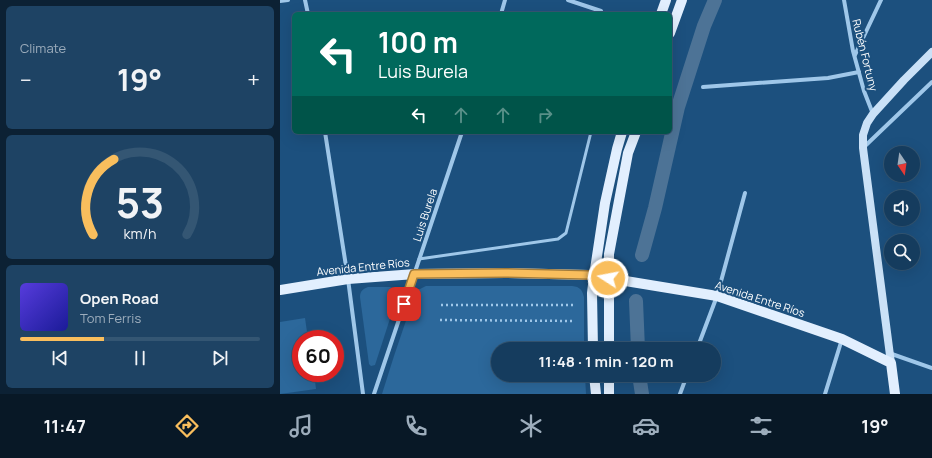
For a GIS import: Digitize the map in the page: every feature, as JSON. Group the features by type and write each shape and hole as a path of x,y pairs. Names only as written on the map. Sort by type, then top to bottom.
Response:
{"main road":[{"path":"662,12 666,0"},
{"path":"672,28 682,0"},
{"path":"895,394 863,148 863,134 867,123 873,114 932,52"},
{"path":"593,342 592,293 594,276 605,203 621,134"},
{"path":"608,342 608,278 610,246 628,153 635,134"},
{"name":"Avenida Entre Ríos","path":"280,290 348,279 414,274 505,273 589,275 717,296 842,339 890,358"},
{"path":"595,382 596,394"},
{"path":"609,382 609,394"}],"street":[{"path":"280,1 288,0"},
{"path":"305,0 308,12"},
{"path":"502,12 505,0"},
{"path":"568,0 601,11"},
{"name":"Rubén Fortuny","path":"844,0 854,56 864,91 873,114"},
{"path":"854,56 882,0"},
{"path":"703,87 828,78 859,72"},
{"path":"863,148 932,82"},
{"path":"326,134 348,279 363,394"},
{"name":"Luis Burela","path":"374,394 461,134"},
{"path":"700,342 717,296 745,193"},
{"path":"825,394 842,339"},
{"path":"890,358 932,368"},
{"path":"680,394 684,382"}],"lane":[{"path":"419,259 558,239 566,233 591,134"}],"path":[{"path":"441,305 575,305"},
{"path":"440,320 575,321"}],"shaded area":[{"path":"426,286 575,286 579,288 584,297 584,342 491,342 491,382 585,382 586,394 382,394 415,294 418,290"},
{"path":"368,287 390,287 395,289 397,294 375,365 371,366 369,364 360,297 362,290"},
{"path":"305,318 307,330 292,330 292,382 315,382 316,389 280,394 280,322"}],"waterway":[{"path":"672,133 678,107 704,26 715,0"},
{"path":"642,255 655,208 672,134"},
{"path":"636,301 638,342"},
{"path":"640,382 642,394"}],"route":[{"path":"404,304 414,274 505,273 589,275 608,278"}]}
